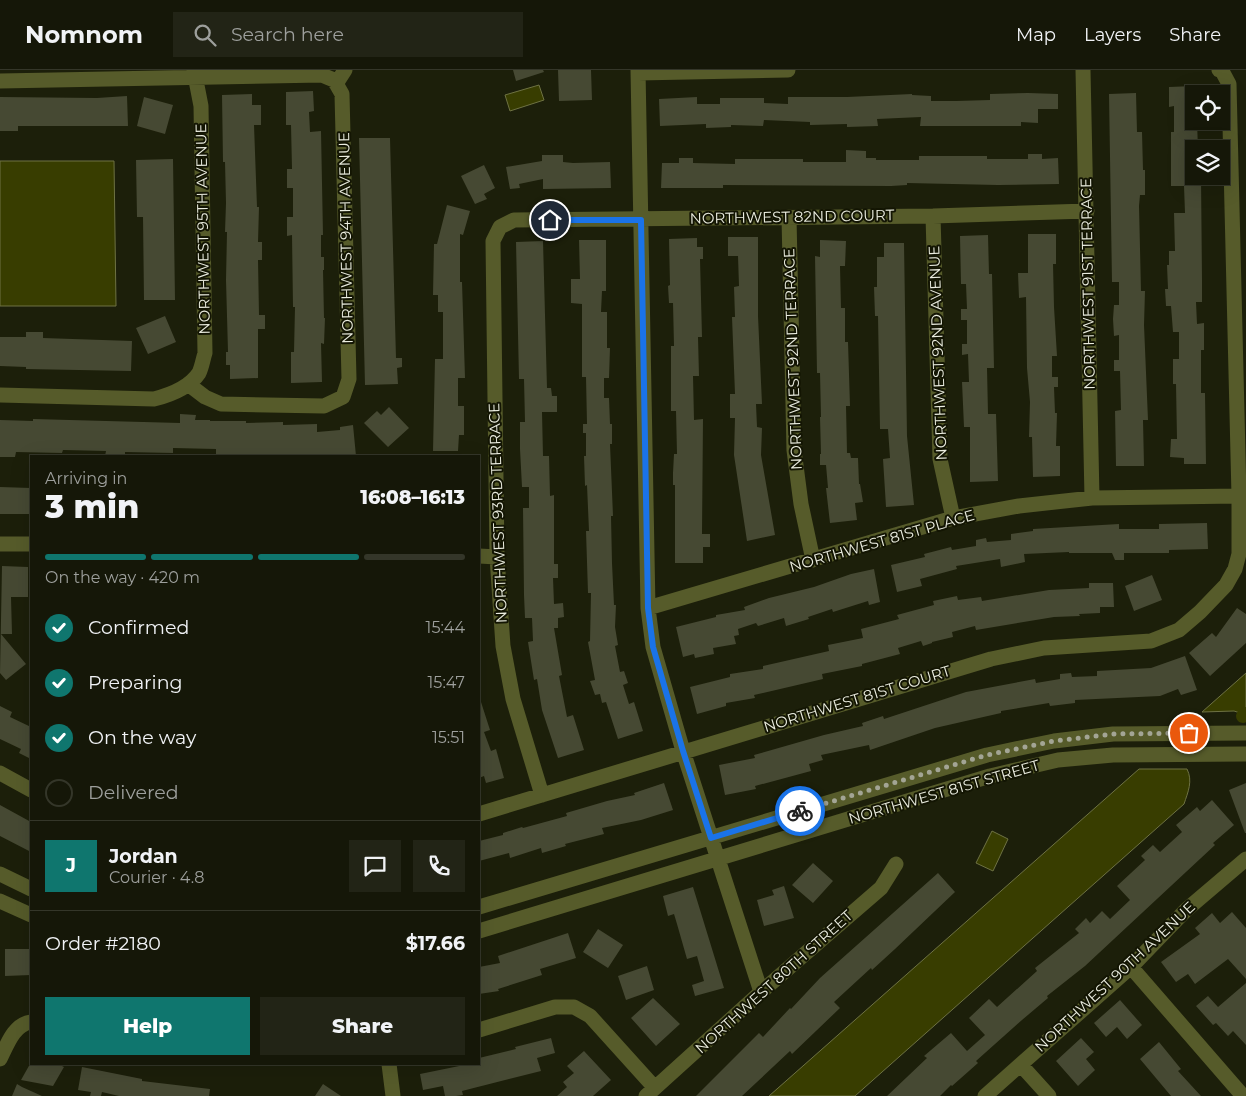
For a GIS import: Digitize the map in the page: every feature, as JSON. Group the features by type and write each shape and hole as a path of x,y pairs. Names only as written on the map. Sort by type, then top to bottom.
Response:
{"street":[{"path":"761,992 683,751 653,647 648,608 638,72 788,70"},
{"name":"NORTHWEST 91ST TERRACE","path":"1082,70 1087,212 1092,498"},
{"name":"NORTHWEST 81ST COURT","path":"480,814 991,659 1044,648 1151,641 1179,630 1200,612 1226,585 1235,569 1239,554 1229,84 1220,70"},
{"path":"0,81 195,74 322,75 338,78"},
{"name":"NORTHWEST 95TH AVENUE","path":"188,384 199,372 205,353 201,106 195,74"},
{"name":"NORTHWEST 94TH AVENUE","path":"188,384 205,397 221,404 324,406 343,397 349,380 349,360 342,94 338,78"},
{"name":"NORTHWEST 82ND COURT","path":"500,227 514,220 933,216 1087,212"},
{"name":"NORTHWEST 92ND AVENUE","path":"933,216 940,459 953,518"},
{"name":"NORTHWEST 92ND TERRACE","path":"789,217 794,450 801,504 813,560"},
{"name":"NORTHWEST 93RD TERRACE","path":"500,227 493,241 497,557 505,655 513,700 542,795"},
{"path":"0,396 154,399 171,395 188,384"},
{"name":"NORTHWEST 81ST PLACE","path":"648,608 953,518 1019,506 1092,498 1239,496"},
{"path":"0,544 30,544"},
{"path":"480,556 497,557"},
{"name":"NORTHWEST 81ST STREET","path":"480,907 987,755 1054,741 1113,734 1246,733"},
{"name":"NORTHWEST 81ST STREET","path":"480,931 990,776 1058,760 1113,755 1246,754"},
{"path":"0,773 30,789"},
{"name":"NORTHWEST 90TH AVENUE","path":"985,1096 1130,967 1186,910 1246,859"},
{"name":"NORTHWEST 80TH STREET","path":"650,1092 881,888 896,864"},
{"path":"0,874 30,889"},
{"path":"0,901 30,915"},
{"path":"1130,967 1243,1096"},
{"path":"480,1030 555,1007 574,1007 590,1016 650,1092"},
{"path":"0,1059 17,1028 30,1022"},
{"path":"389,1065 393,1096"},
{"path":"1021,1065 1049,1096"}],"shaded area":[{"path":"539,85 544,100 510,111 505,95"},
{"path":"0,161 114,161 116,306 0,306"},
{"path":"1246,673 1246,715 1234,711 1202,712"},
{"path":"1139,769 1187,769 1190,782 1184,804 855,1096 769,1096"},
{"path":"992,831 1008,839 993,871 976,863"}],"building":[{"path":"513,70 543,70 544,72 516,81"},
{"path":"558,70 591,70 592,100 559,101"},
{"path":"1185,86 1185,130 1197,130 1198,140 1185,140 1185,185 1201,185 1202,302 1196,302 1197,324 1204,323 1204,350 1201,350 1201,393 1205,393 1206,464 1184,464 1184,458 1170,457 1171,439 1177,439 1176,384 1173,384 1173,359 1179,359 1179,332 1173,332 1171,306 1166,306 1165,289 1168,289 1167,265 1169,265 1169,251 1175,251 1174,213 1185,213 1184,186 1171,186 1171,132 1174,132 1174,106 1169,107 1169,87"},
{"path":"313,91 314,111 309,112 310,132 321,131 323,235 321,235 321,257 324,257 325,318 324,344 321,343 322,382 291,383 291,352 294,352 295,307 293,307 292,235 287,236 287,217 293,217 293,188 287,188 287,169 292,169 291,125 286,125 286,92"},
{"path":"1136,93 1137,132 1142,132 1143,170 1145,170 1145,195 1140,195 1139,206 1141,291 1145,291 1144,325 1148,420 1143,420 1144,466 1116,466 1115,411 1121,410 1120,371 1114,371 1114,360 1119,360 1119,335 1114,336 1113,319 1114,305 1119,305 1119,282 1112,282 1109,94"},
{"path":"252,94 252,105 261,105 261,125 254,125 257,207 259,207 258,242 262,242 262,260 258,260 259,315 265,315 265,329 258,329 258,378 230,379 230,365 226,365 226,352 228,352 227,232 225,232 226,203 222,95"},
{"path":"912,94 931,96 931,101 956,101 990,100 990,94 1058,94 1058,109 1038,109 1038,123 1021,122 1021,126 920,126 921,117 877,119 878,126 847,127 847,124 810,125 810,122 764,120 763,126 731,125 731,127 706,128 706,124 660,126 659,99 697,97 697,104 720,104 720,98 764,98 764,103 788,104 788,97"},
{"path":"127,96 128,126 18,126 18,131 0,131 0,97 97,98"},
{"path":"144,97 173,105 165,134 137,126"},
{"path":"359,138 390,138 396,358 402,358 402,367 397,368 398,384 365,385"},
{"path":"846,150 866,151 866,158 876,158 876,160 919,160 919,156 987,156 987,159 1028,159 1028,154 1042,154 1042,159 1058,158 1059,184 907,183 907,185 891,186 723,185 723,188 661,188 662,163 679,163 679,158 693,158 693,163 735,164 735,159 803,159 803,162 846,162"},
{"path":"542,155 563,155 563,162 610,162 611,188 543,189 543,179 519,184 520,188 510,189 506,167 542,161"},
{"path":"173,159 175,300 144,300 143,217 137,217 136,160"},
{"path":"484,165 495,188 484,194 487,199 475,204 461,176"},
{"path":"447,205 470,211 463,235 460,234 460,282 462,282 465,378 458,378 458,406 464,406 464,435 459,435 458,451 433,451 435,359 443,359 443,312 438,312 438,295 433,295 434,244 437,244"},
{"path":"1028,234 1056,234 1056,264 1053,264 1057,356 1052,356 1052,377 1058,377 1058,387 1054,387 1055,413 1057,413 1056,446 1060,446 1060,476 1033,477 1032,437 1029,437 1030,402 1027,368 1026,297 1019,298 1018,273 1028,273"},
{"path":"988,235 989,274 992,274 994,368 987,368 988,414 996,414 998,481 970,482 970,427 964,427 962,382 969,382 968,354 962,355 962,344 967,344 967,320 961,320 961,309 967,309 966,284 961,284 960,236"},
{"path":"728,237 758,237 758,316 762,404 756,404 757,427 762,428 761,455 775,535 747,541 734,455 735,418 730,418 730,394 735,394 732,317 735,317 734,287 739,286 738,256 728,256"},
{"path":"697,238 697,247 703,247 703,259 700,259 702,337 698,337 699,376 693,376 694,420 703,419 702,534 710,534 710,547 703,547 703,563 675,563 675,485 673,485 673,473 674,454 677,454 676,411 671,411 671,346 674,346 673,303 669,303 668,286 670,285 669,239"},
{"path":"579,240 606,240 606,291 602,291 601,312 607,312 607,348 610,348 609,378 604,378 604,398 609,398 610,424 612,424 612,444 610,444 613,516 611,516 612,563 614,605 616,605 615,627 618,645 615,646 620,672 624,671 628,683 623,685 629,704 634,702 643,731 618,739 606,702 602,703 600,694 595,695 590,681 595,680 588,642 590,641 591,593 588,593 586,531 589,531 584,456 586,456 586,433 583,433 583,424 587,424 586,377 582,377 582,304 571,303 571,279 580,279"},
{"path":"820,240 846,241 845,266 840,266 841,308 845,308 845,342 848,342 850,406 846,406 847,453 850,453 851,458 858,458 859,484 863,502 855,503 857,520 830,523 826,488 828,488 826,465 820,465 820,373 817,373 815,256 820,257"},
{"path":"543,241 547,388 551,388 552,396 557,396 557,412 542,412 543,456 549,456 550,496 554,495 554,564 558,564 558,578 553,578 554,604 563,603 564,617 558,618 558,628 554,628 562,675 559,676 567,717 573,715 584,750 558,758 542,710 537,679 534,680 528,642 533,641 532,618 525,618 524,595 523,508 529,508 529,487 522,487 520,422 525,422 524,379 519,379 516,242"},
{"path":"884,243 904,243 907,436 914,505 886,507 883,459 890,458 888,429 880,429 878,316 875,316 874,287 877,287 877,257 884,257"},
{"path":"165,316 176,342 148,354 136,328"},
{"path":"26,332 43,332 43,338 132,341 131,371 26,369 26,367 0,366 0,337 26,337"},
{"path":"389,407 409,428 388,447 364,423 377,411 381,415"},
{"path":"180,414 196,415 195,420 246,421 246,423 283,422 283,425 317,424 317,432 340,430 340,427 353,425 356,455 216,455 216,449 173,448 173,453 125,452 125,455 105,455 106,451 63,450 62,453 16,452 15,457 0,457 0,420 33,421 33,419 180,423"},
{"path":"0,487 30,488 30,514 0,514"},
{"path":"1207,523 1208,549 1169,550 1169,553 1124,553 1124,560 1115,560 1112,553 1024,554 1025,562 1001,567 1000,559 956,566 957,569 920,579 922,586 897,592 891,565 925,557 924,554 951,547 952,550 976,546 976,540 986,538 987,542 1011,540 1011,534 1033,531 1033,529 1119,524 1119,529 1159,529 1159,524"},
{"path":"2,566 28,567 28,597 11,597 12,634 1,634 26,664 6,680 0,673"},
{"path":"874,569 880,602 869,605 868,601 833,612 832,609 786,626 784,618 758,626 756,623 738,629 739,635 734,636 736,644 713,648 714,654 695,658 694,654 683,657 676,627 716,617 716,615 745,610 744,607 769,598"},
{"path":"1152,575 1162,600 1134,611 1125,586"},
{"path":"1089,583 1113,583 1114,607 1100,607 1100,613 1079,614 1080,616 1054,617 976,630 975,626 952,632 953,637 923,646 921,641 898,648 900,654 862,664 862,666 822,674 823,679 754,695 755,698 726,703 726,706 697,714 690,687 730,677 730,674 763,669 763,666 829,651 828,645 863,638 861,629 899,619 897,615 934,605 933,601 957,596 958,600 981,597 982,601 1049,590 1089,588"},
{"path":"1237,608 1246,614 1246,643 1210,676 1189,653 1212,633 1216,637"},
{"path":"1185,656 1197,690 1181,695 1178,689 1160,696 1075,700 1075,703 1050,706 1049,703 1001,711 1001,713 935,728 870,750 869,745 821,755 823,760 809,764 811,771 755,786 756,789 725,795 719,765 755,758 754,755 863,726 862,723 883,716 884,719 966,692 1035,679 1036,683 1060,679 1060,674 1071,673 1072,677 1097,676 1097,671 1151,668"},
{"path":"480,702 490,730 484,732 491,751 496,749 504,778 486,783 484,776 480,778"},
{"path":"0,706 12,712 10,717 30,727 30,758 19,753 21,749 0,739"},
{"path":"664,783 673,810 641,820 602,828 604,834 565,844 566,846 542,853 541,848 510,858 509,853 480,861 480,841 503,835 503,833 522,827 567,816 566,813 635,795 634,793"},
{"path":"1246,783 1246,833 1245,833 1229,790"},
{"path":"1212,800 1234,825 1085,966 1047,996 1048,998 976,1061 978,1063 940,1096 887,1096 927,1058 924,1056 951,1033 967,1051 985,1035 969,1018 989,999 997,1007 1037,971 1035,968 1079,933 1075,929 1086,918 1090,923 1102,911 1110,919 1130,900 1117,886 1145,860 1141,856 1153,845 1160,852 1182,832 1176,825 1197,807 1200,811"},
{"path":"0,805 30,821 30,851 0,836"},
{"path":"813,863 833,881 813,903 792,885"},
{"path":"938,873 955,892 872,970 871,968 834,1002 840,1008 792,1054 790,1051 742,1096 696,1096 759,1033 763,1037 820,978"},
{"path":"784,886 794,918 764,926 757,900 774,895 772,890"},
{"path":"693,887 724,988 695,996 692,985 704,981 697,956 687,959 674,914 668,916 663,896"},
{"path":"1232,912 1246,928 1246,979 1228,959 1195,984 1188,974 1176,982 1161,962 1200,934 1195,928 1212,913 1220,923"},
{"path":"598,929 623,945 608,968 583,952"},
{"path":"568,933 576,958 540,969 542,975 498,989 499,991 480,994 480,967 500,963 498,956"},
{"path":"5,949 30,949 30,975 5,976"},
{"path":"647,966 654,990 626,1000 618,976"},
{"path":"1246,983 1246,1045 1233,1031 1228,1036 1216,1023 1213,1025 1196,1006 1208,996 1218,1007"},
{"path":"653,998 680,1024 656,1046 631,1018"},
{"path":"1120,1000 1142,1025 1127,1039 1117,1027 1106,1037 1094,1023"},
{"path":"551,1038 555,1053 537,1058 541,1071 462,1091 463,1095 445,1096 443,1086 423,1090 420,1074 464,1065 480,1065 480,1058 516,1049 515,1047"},
{"path":"1081,1038 1094,1052 1086,1059 1095,1070 1078,1086 1056,1061"},
{"path":"1159,1042 1181,1069 1178,1071 1201,1096 1171,1096 1140,1059"},
{"path":"584,1051 611,1080 593,1096 557,1096 567,1087 563,1082 574,1073 567,1066"},
{"path":"30,1064 60,1065 64,1067 53,1086 21,1080"},
{"path":"82,1067 142,1079 142,1081 210,1089 209,1096 119,1096 102,1092 101,1096 90,1096 91,1092 78,1090"},
{"path":"17,1084 22,1087 42,1096 12,1096"},
{"path":"323,1084 341,1096 315,1096"}],"way so far":[{"path":"800,811 987,755 1054,741 1113,734 1189,733"}],"route":[{"path":"550,220 641,220 648,608 653,647 683,751 711,838 800,811"}]}
